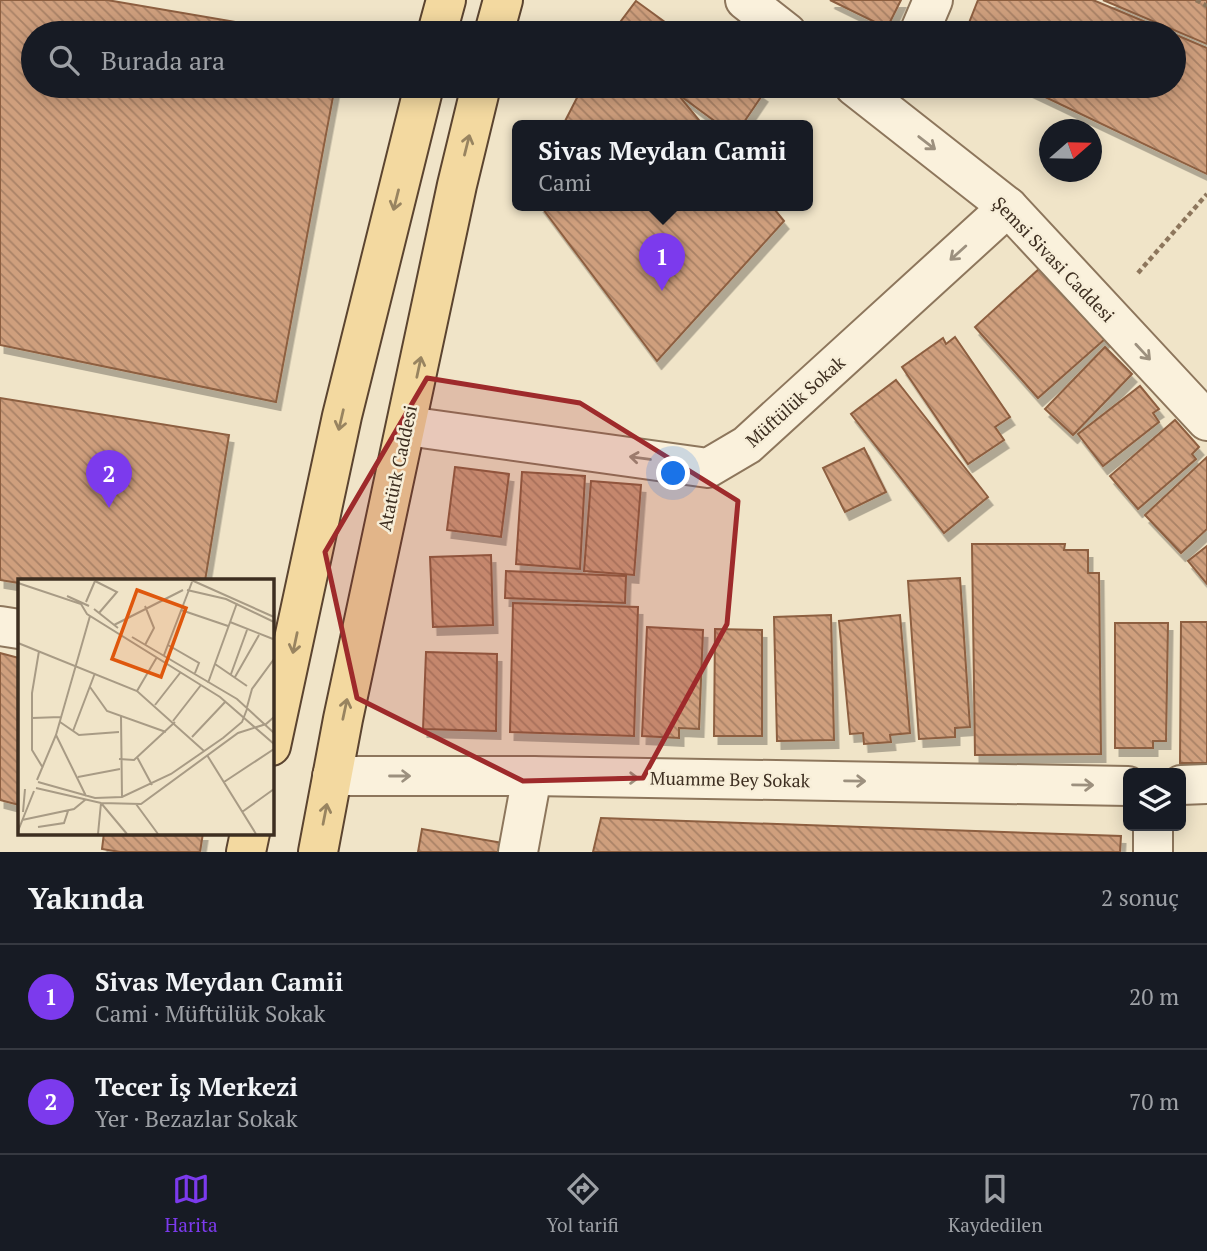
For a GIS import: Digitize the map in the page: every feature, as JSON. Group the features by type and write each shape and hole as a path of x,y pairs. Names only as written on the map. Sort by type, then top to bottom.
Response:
{"main road":[{"path":"440,21 446,0"},
{"path":"497,21 503,0"},
{"path":"273,729 279,678 421,98"},
{"name":"Atatürk Caddesi","path":"318,852 457,185 478,98"},
{"path":"246,852 250,834"}],"street":[{"path":"745,0 772,21"},
{"path":"924,21 933,0"},
{"name":"Şemsi Sivasi Caddesi","path":"892,99 1008,206 1207,421"},
{"name":"Müftülük Sokak","path":"407,426 708,468 747,445 1008,206"},
{"path":"0,626 18,629"},
{"name":"Muamme Bey Sokak","path":"332,776 532,776 1123,786"},
{"path":"518,852 532,776"},
{"path":"1186,785 1207,784"},
{"path":"1153,831 1153,852"}],"path":[{"path":"1196,0 1207,6"},
{"path":"1105,311 1207,194"}],"highlighted area":[{"path":"427,378 580,403 738,501 727,624 643,778 523,781 357,698 325,552"}],"building":[{"path":"0,0 107,0 229,21 21,21 21,98 333,98 276,402 0,345"},
{"path":"830,0 901,0 890,21 873,21"},
{"path":"978,0 1093,0 1143,21 970,21"},
{"path":"1103,0 1207,0 1207,44 1186,35 1186,21 1153,21"},
{"path":"636,1 664,21 621,21"},
{"path":"1186,39 1207,48 1207,174 1102,124 1102,119 1091,119 1047,98 1186,98"},
{"path":"577,98 681,98 699,120 566,120"},
{"path":"683,98 760,98 745,120 713,120"},
{"path":"544,211 776,211 784,221 657,361"},
{"path":"1040,268 1105,339 1038,398 975,327"},
{"path":"955,337 1010,417 995,427 1004,440 968,464 902,367 943,338 946,344"},
{"path":"1105,347 1132,374 1073,435 1045,409"},
{"path":"896,380 988,497 944,533 851,414"},
{"path":"1140,386 1159,409 1153,413 1159,422 1103,466 1078,434"},
{"path":"0,398 229,435 205,579 18,579 18,583 0,580"},
{"path":"1175,420 1199,447 1192,454 1196,459 1138,509 1110,476"},
{"path":"864,448 886,492 845,512 823,468"},
{"path":"1207,457 1207,529 1181,553 1145,515"},
{"path":"455,467 509,474 501,537 447,530"},
{"path":"522,472 585,476 580,569 516,564"},
{"path":"591,481 641,485 634,575 584,571"},
{"path":"972,544 1065,544 1064,550 1088,550 1088,573 1099,573 1101,754 975,755"},
{"path":"1207,546 1207,584 1188,561"},
{"path":"491,555 493,625 433,627 430,557"},
{"path":"506,571 626,576 625,603 505,598"},
{"path":"960,578 970,727 955,728 955,737 919,739 908,581"},
{"path":"513,603 638,607 634,736 510,732"},
{"path":"831,615 834,740 777,741 774,617"},
{"path":"900,615 910,733 890,735 891,742 864,744 863,733 850,734 839,621"},
{"path":"1181,622 1207,622 1207,763 1180,763"},
{"path":"1115,623 1168,623 1166,741 1153,741 1153,748 1115,748"},
{"path":"647,627 703,630 699,729 679,728 679,738 642,736"},
{"path":"715,629 762,630 762,736 714,736"},
{"path":"426,652 497,654 496,731 423,729"},
{"path":"0,653 18,658 18,805 0,800"},
{"path":"601,818 1121,836 1120,852 593,852"},
{"path":"422,829 514,845 512,852 418,852"},
{"path":"104,834 203,834 200,852 120,852 102,849"}],"place":[{"name":"Sivas Meydan Camii","path":"662,291"},
{"name":"Tecer İş Merkezi","path":"109,508"}]}
